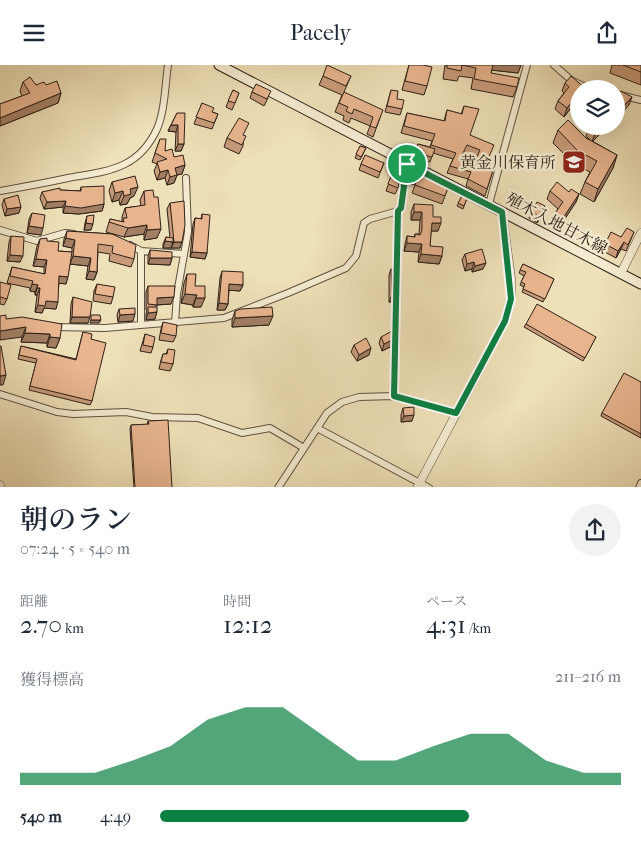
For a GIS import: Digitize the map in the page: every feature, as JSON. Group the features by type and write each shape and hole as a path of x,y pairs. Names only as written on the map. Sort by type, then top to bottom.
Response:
{"main road":[{"name":"殖木入地甘木線","path":"219,65 641,284"}],"street":[{"path":"0,191 98,174 118,169 133,160 148,145 157,128 162,112 168,65"},
{"path":"489,204 527,65"},
{"path":"554,65 571,80"},
{"path":"625,96 641,99"},
{"path":"394,396 398,211 401,208 407,164"},
{"path":"175,323 177,294 188,232 186,178"},
{"path":"43,326 105,328 224,318 346,268 356,256 364,223 370,219 398,211"},
{"path":"419,485 505,321 511,299 502,212"},
{"path":"0,230 37,241 65,233 82,235"},
{"path":"621,273 641,233"},
{"path":"123,241 142,251 184,254"},
{"path":"141,325 142,251"},
{"path":"0,394 57,412 73,414 126,412 152,417 198,418 242,433 270,428 304,448"},
{"path":"278,487 327,413 342,402 359,397 394,396 456,413"},
{"path":"317,428 419,485 429,487"},
{"path":"639,487 641,483"}],"building":[{"path":"327,65 351,76 346,86 323,76"},
{"path":"409,65 432,67 427,86 405,81"},
{"path":"447,65 462,65 461,71 447,68"},
{"path":"462,65 493,65 491,73 519,78 517,87 474,79 476,68"},
{"path":"623,65 641,65 641,72"},
{"path":"571,76 576,80 570,80 570,104 567,108 558,101 569,87 565,83"},
{"path":"30,77 36,85 44,82 46,85 57,81 61,93 0,118 0,104 30,93 23,82"},
{"path":"256,84 271,91 267,99 252,92"},
{"path":"233,90 239,93 235,103 228,101"},
{"path":"391,90 398,91 397,99 404,100 402,109 387,106"},
{"path":"344,92 383,110 376,128 370,126 373,117 354,109 352,114 346,111 348,107 339,103"},
{"path":"625,93 632,97 625,104"},
{"path":"202,103 214,108 212,112 218,114 214,123 196,117"},
{"path":"464,106 479,109 470,135 494,145 487,161 495,164 487,189 468,179 471,172 450,166 456,153 431,145 435,134 404,126 407,113 445,121 447,110 462,114","holes":["467,145 480,150 475,161 461,157"]},
{"path":"177,113 185,113 184,144 178,144 178,125 171,125"},
{"path":"239,118 249,123 243,135 246,136 242,145 227,138"},
{"path":"568,120 570,122 570,135 583,135 617,155 598,189 585,182 597,161 578,151 558,130"},
{"path":"160,139 166,139 165,151 172,149 174,157 183,155 185,165 175,168 177,175 170,177 168,170 160,172 157,162 167,159 155,153"},
{"path":"418,144 435,149 432,157 415,153"},
{"path":"360,146 366,148 361,157 356,154"},
{"path":"365,155 384,163 380,172 361,164"},
{"path":"396,163 403,165 398,188 388,184"},
{"path":"417,167 428,171 426,177 441,182 442,179 450,182 445,196 415,185 418,176 414,175"},
{"path":"135,176 138,187 130,189 131,194 124,196 123,191 115,193 112,182"},
{"path":"557,182 569,192 571,189 579,194 563,218 555,213 563,202 550,191"},
{"path":"104,186 104,204 81,208 65,206 66,201 47,202 42,192 60,188 60,190 81,191 81,187"},
{"path":"153,190 154,197 158,197 161,229 147,230 147,225 128,228 109,222 110,219 124,222 123,218 127,218 125,208 145,205 144,191"},
{"path":"18,195 21,207 7,209 4,199"},
{"path":"462,196 467,198 464,206 458,203"},
{"path":"184,201 185,225 182,242 174,242 170,203"},
{"path":"537,202 545,206 539,216 531,212"},
{"path":"414,204 433,205 433,217 441,217 441,223 432,223 430,246 443,247 442,256 421,254 422,244 407,243 407,236 415,237 415,234 420,235 422,230 422,212 414,212"},
{"path":"32,213 45,215 43,228 29,226"},
{"path":"202,214 210,215 207,253 192,252 195,218 202,219"},
{"path":"94,215 93,224 86,223 87,216"},
{"path":"627,228 634,232 628,245 624,242 618,251 605,244 611,232 621,237"},
{"path":"67,231 112,234 136,245 134,259 112,253 113,246 98,244 97,272 89,271 91,258 73,256 75,240 66,238"},
{"path":"11,236 24,237 23,256 10,255"},
{"path":"166,237 173,238 173,242 165,241"},
{"path":"47,238 47,241 59,242 58,251 72,252 68,277 59,276 58,302 46,301 45,306 38,305 40,288 37,288 38,285 32,284 33,281 10,276 12,267 45,274 47,260 36,259 40,239"},
{"path":"482,249 486,263 475,266 474,262 467,264 465,254"},
{"path":"150,250 172,252 172,258 150,258"},
{"path":"523,264 554,279 545,299 523,289 525,284 521,282 526,272 520,270"},
{"path":"391,269 394,269 393,295 392,295"},
{"path":"222,271 243,272 243,285 229,284 228,304 219,303"},
{"path":"187,274 196,274 195,286 205,286 205,298 196,298 197,295 185,294"},
{"path":"0,282 11,285 7,299 0,297"},
{"path":"97,284 115,287 113,297 95,294"},
{"path":"148,286 175,286 174,297 157,298 157,305 148,304"},
{"path":"73,297 92,302 90,317 72,317"},
{"path":"537,304 596,337 585,358 526,324"},
{"path":"148,307 157,307 157,312 148,313"},
{"path":"272,307 273,316 235,318 235,311 241,309"},
{"path":"135,308 135,314 120,315 119,309"},
{"path":"6,315 6,319 22,317 62,324 60,338 50,337 50,334 25,333 26,327 0,331 0,316"},
{"path":"91,315 100,315 101,320 91,320"},
{"path":"163,322 177,325 176,336 161,333"},
{"path":"392,331 392,340 384,344 381,337"},
{"path":"83,332 92,334 91,339 106,343 92,401 30,386 37,359 19,355 21,346 76,360"},
{"path":"145,334 155,337 153,347 143,345"},
{"path":"366,338 371,348 359,355 354,345"},
{"path":"0,346 6,375 0,376"},
{"path":"168,349 175,350 173,364 161,362 163,354 167,354"},
{"path":"624,373 641,382 641,434 602,413"},
{"path":"414,407 414,415 404,416 403,408"},
{"path":"168,420 172,487 135,487 131,425 149,424 148,421"}],"place":[{"name":"黄金川保育所","path":"574,162"}],"route":[{"path":"407,164 502,212 511,278 511,299 505,321 456,413 394,396 398,211 401,208 407,164"}]}
